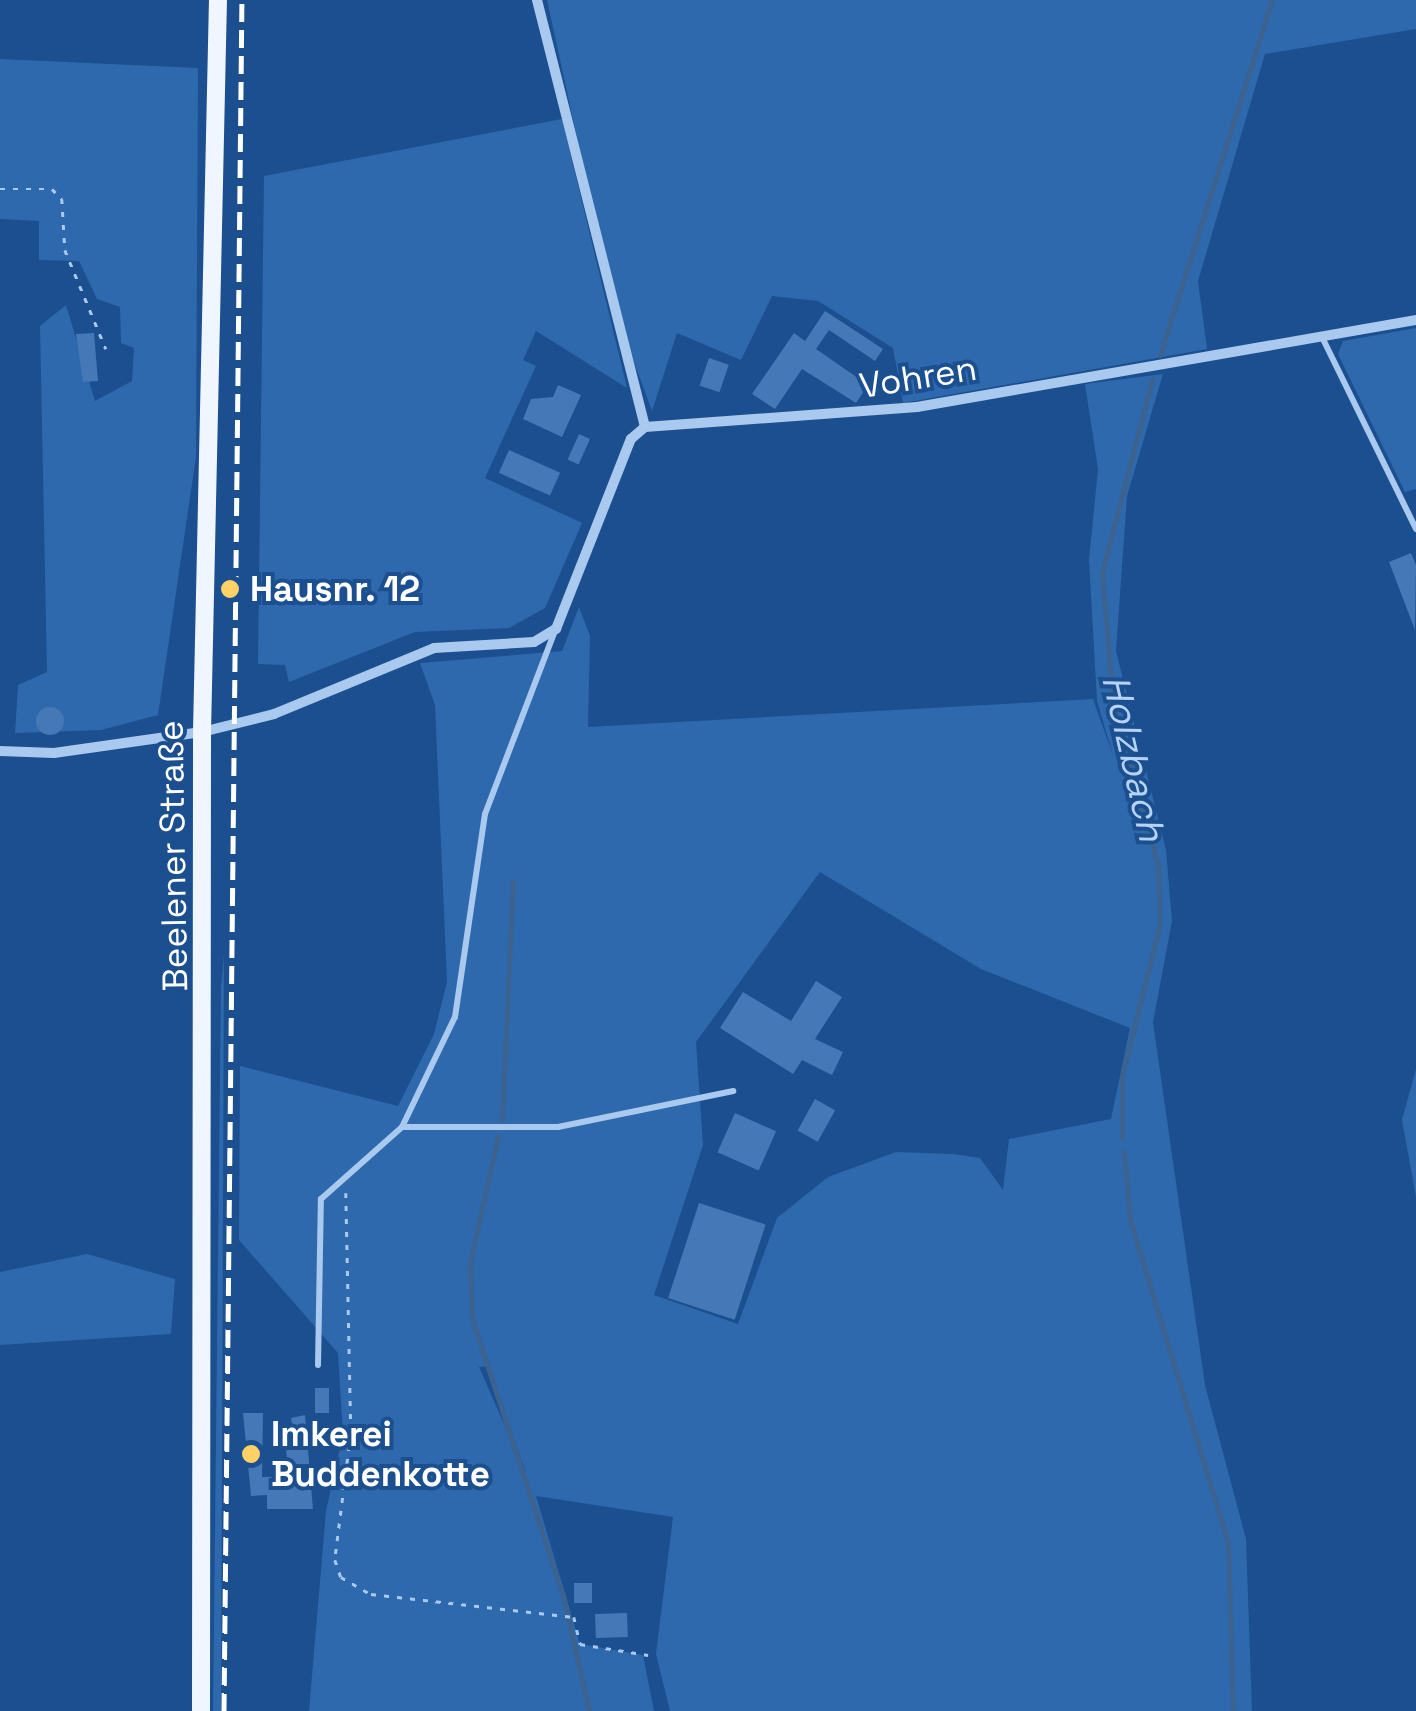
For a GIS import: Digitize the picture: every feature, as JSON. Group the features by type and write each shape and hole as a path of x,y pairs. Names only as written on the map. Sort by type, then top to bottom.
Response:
{"main road":[{"name":"Beelener Straße","path":"201,1711 202,732 218,0"}],"street":[{"path":"0,750 54,753 202,732 274,714 434,648 534,642 556,629 631,439 644,428 537,0"},
{"name":"Vohren","path":"644,428 917,406 1416,320"}],"lane":[{"path":"1322,336 1416,529"},
{"path":"318,1365 320,1199 402,1127 455,1017 475,850 556,629"},
{"path":"534,642 544,661"},
{"path":"402,1127 558,1127 733,1091"}],"path":[{"path":"0,190 52,189 62,200 64,250 106,349"},
{"path":"346,1177 351,1434 335,1560 341,1577 371,1594 574,1617 580,1644 648,1655"}],"shaded area":[{"path":"547,0 1416,0 1416,29 1265,54 1198,281 1207,349 903,403 893,348 818,301 772,296 741,360 677,333 652,411 614,308"},
{"path":"0,59 198,68 196,457 158,715 101,730 15,733 18,685 47,672 40,326 66,305 95,401 132,381 134,348 121,343 120,307 97,299 79,261 39,260 39,221 0,219"},
{"path":"562,119 627,388 536,331 523,360 536,366 485,478 582,523 545,608 509,628 415,632 289,682 285,665 258,664 264,176"},
{"path":"1416,328 1416,489 1405,492 1338,354 1343,341"},
{"path":"1163,374 1127,496 1116,651 1166,850 1172,921 1153,1022 1205,1385 1246,1539 1252,1711 670,1711 656,1654 673,1517 536,1496 580,1644 643,1655 654,1711 309,1711 326,1511 343,1434 338,1353 239,1240 240,1066 398,1106 434,1034 447,982 435,705 420,663 562,651 579,607 590,636 588,727 1093,699 1114,758 1097,701 1089,560 1098,469 1085,384","holes":["820,872 981,969 1130,1028 1111,1119 1009,1139 1003,1190 980,1158 953,1154 896,1152 828,1177 777,1218 738,1324 654,1295 703,1145 696,1042","488,1366 526,1473 526,1474 479,1367"]},
{"path":"224,954 221,1711 213,1711 221,988"},
{"path":"1416,1069 1416,1197 1402,1120"},
{"path":"87,1254 175,1279 171,1334 0,1345 0,1272"}],"building":[{"path":"825,311 883,349 875,361 829,330 816,349 868,385 856,403 802,369 775,409 752,394 794,333 805,341"},
{"path":"94,333 98,381 83,382 76,334"},
{"path":"709,358 729,365 719,392 700,385"},
{"path":"558,385 581,395 562,437 523,419 531,399 553,397"},
{"path":"579,434 590,439 579,464 568,460"},
{"path":"509,450 560,473 550,496 499,473"},
{"path":"1411,553 1416,565 1415,630 1389,562"},
{"path":"50,707 60,711 64,721 60,731 50,735 40,731 36,721 40,711"},
{"path":"816,981 842,997 815,1039 843,1052 832,1075 802,1060 793,1074 720,1028 743,992 791,1021"},
{"path":"815,1099 835,1110 818,1142 798,1130"},
{"path":"735,1113 776,1131 759,1171 718,1152"},
{"path":"699,1203 766,1225 735,1320 668,1298"},
{"path":"315,1388 329,1388 329,1413 315,1413"},
{"path":"243,1413 263,1413 262,1477 289,1477 285,1441 295,1439 291,1418 305,1415 313,1509 267,1509 267,1495 251,1496"},
{"path":"574,1583 592,1583 592,1603 574,1603"},
{"path":"627,1613 628,1637 596,1638 595,1614"}],"waterway":[{"name":"Holzbach","path":"1160,355 1272,0"},
{"name":"Holzbach","path":"1122,1138 1122,1076 1160,924 1158,866 1113,702 1102,573 1152,379"},
{"path":"502,1120 513,880"},
{"path":"498,1136 470,1262 472,1319 563,1595 589,1711"},
{"name":"Holzbach","path":"1124,1152 1130,1220 1228,1542 1233,1711"}],"railway":[{"path":"224,1711 242,0"}],"place":[{"name":"Hausnr. 12","path":"230,589"},
{"name":"Imkerei Buddenkotte","path":"251,1454"}]}
